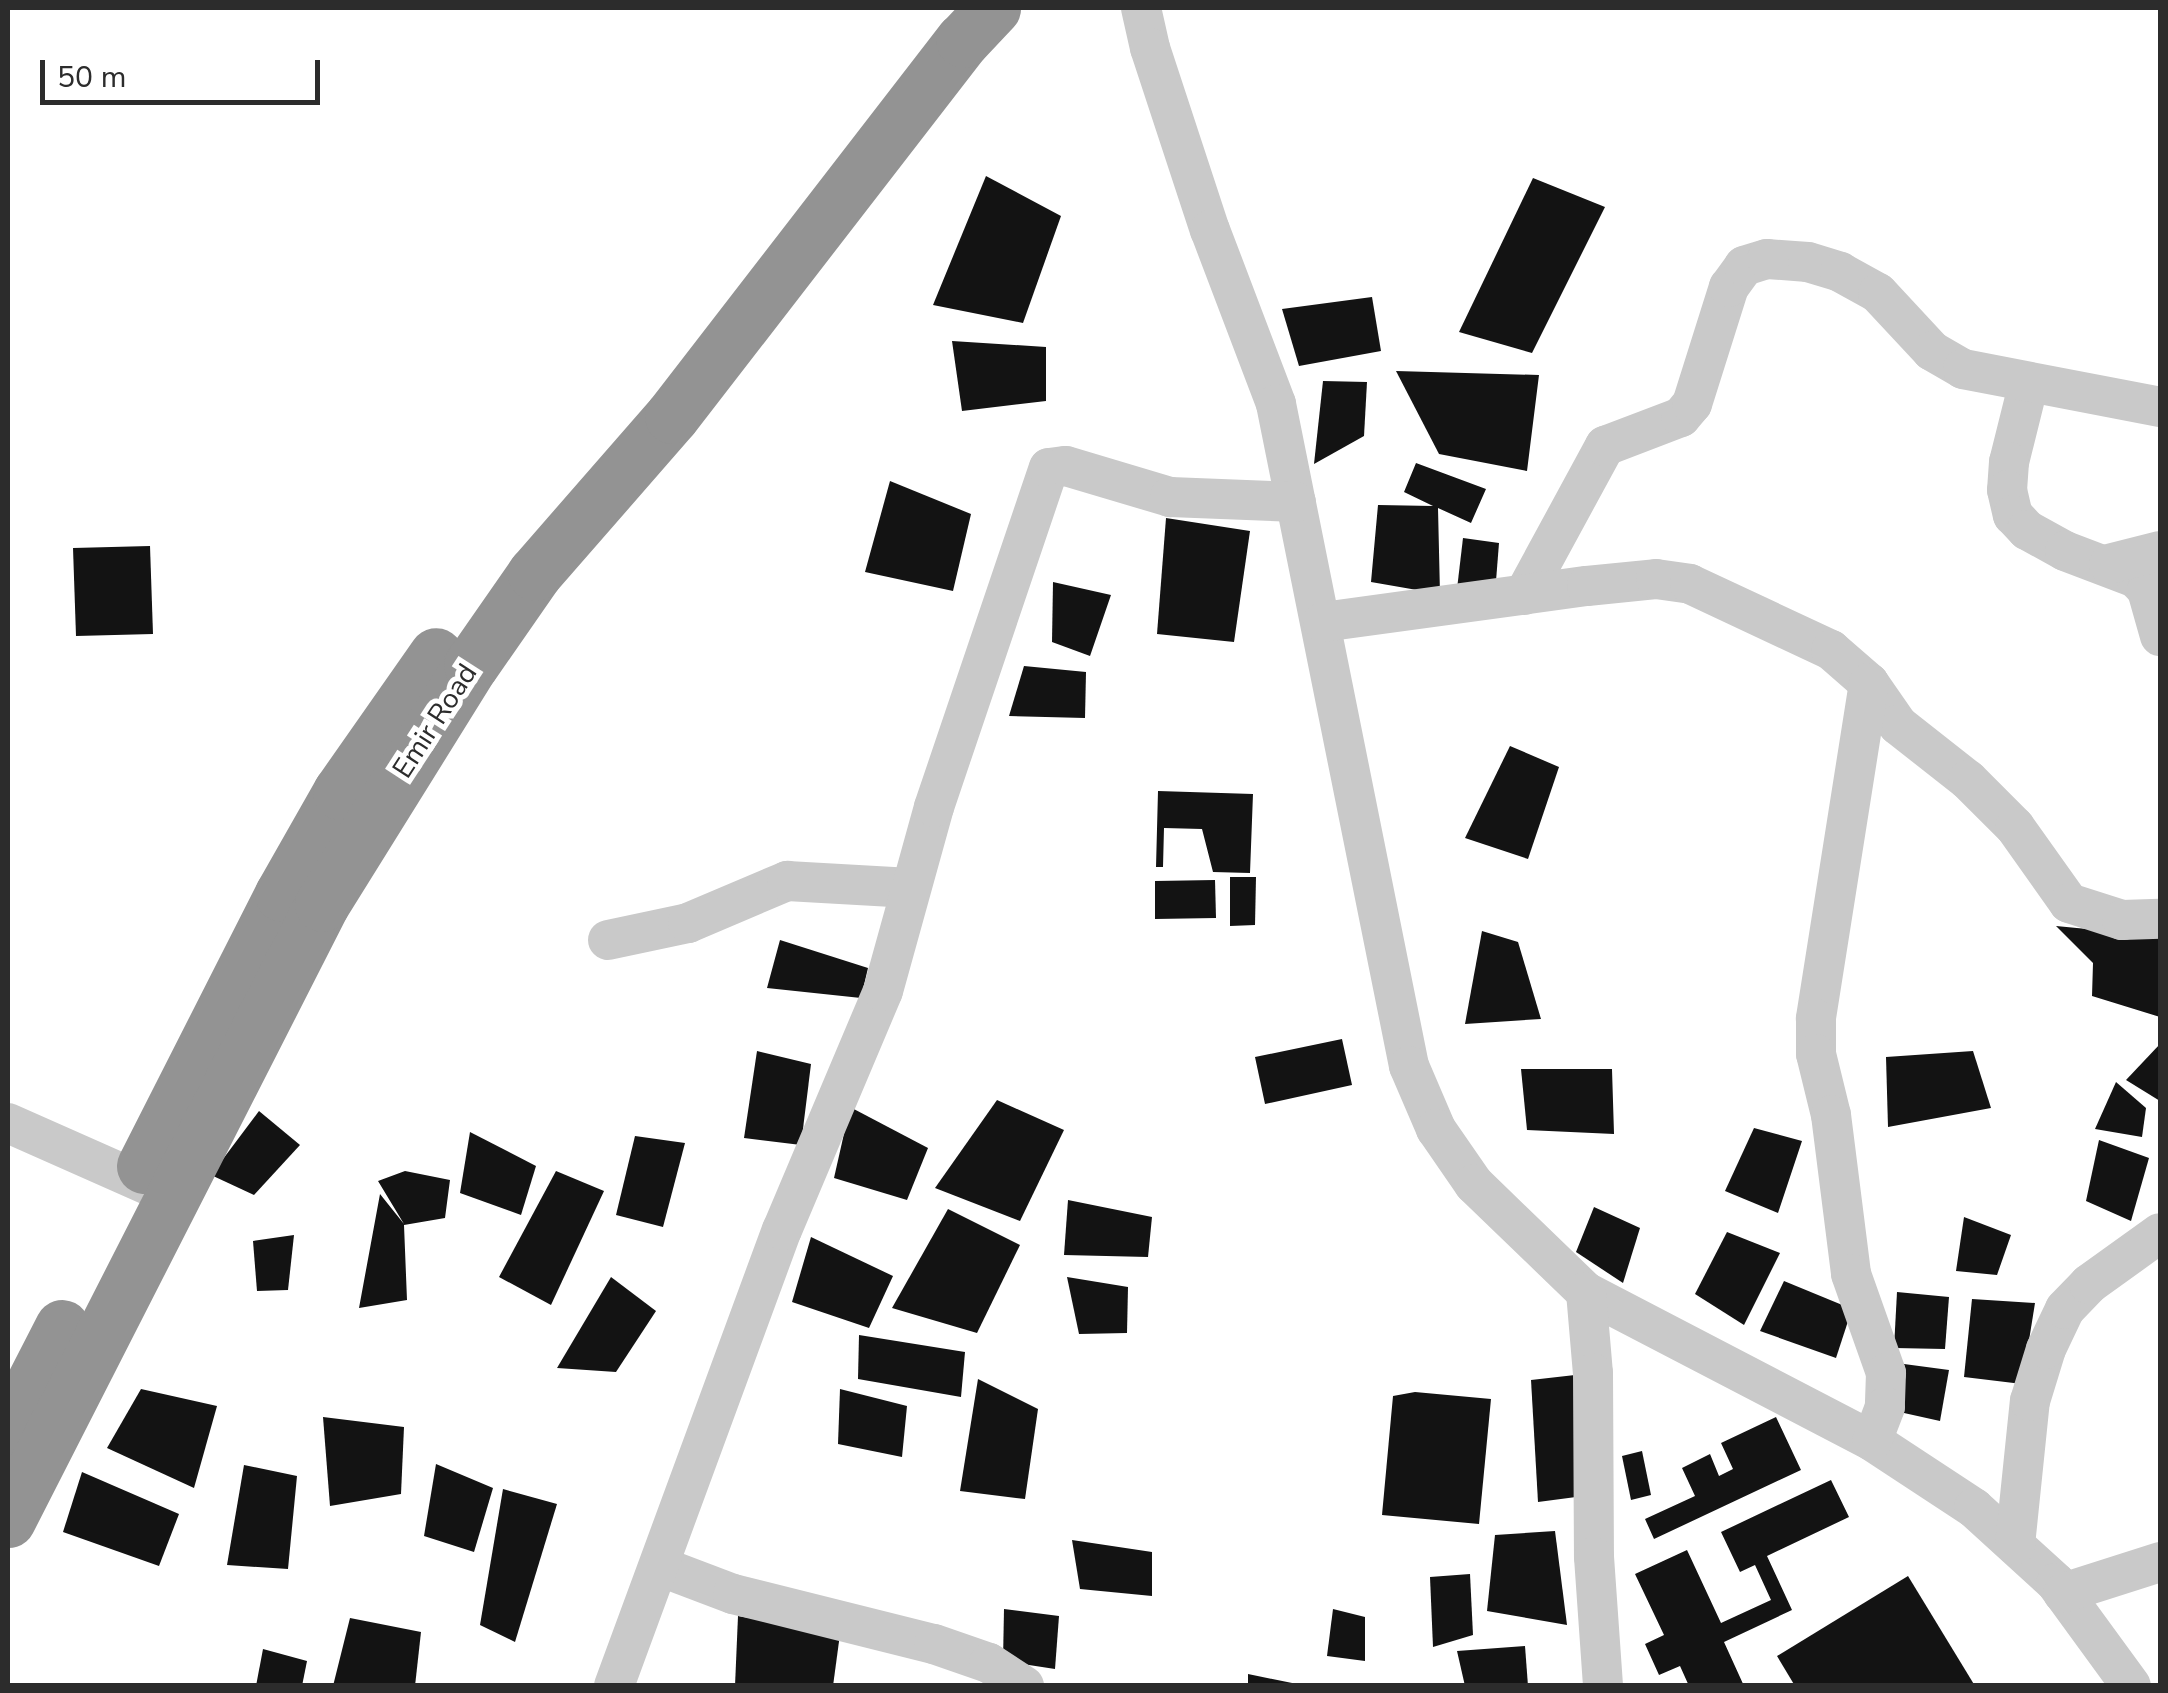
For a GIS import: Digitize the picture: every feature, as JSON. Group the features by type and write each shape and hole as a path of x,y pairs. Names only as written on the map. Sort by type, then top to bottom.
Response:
{"highway":[{"name":"Emir Road","path":"8,1520 282,894 340,792 532,527 670,367 951,8"},
{"name":"Emir Road","path":"8,1432 322,904 470,665 535,573 672,416 950,56 993,8"}],"street":[{"path":"1142,8 1150,48 1210,230 1276,404 1323,622 1409,1066 1436,1130 1474,1184 1586,1292 1872,1441 1974,1508 2063,1594 2131,1686"},
{"path":"1524,595 1605,446 1681,417 1692,404 1729,287 1744,266 1781,260 1808,262 1840,272 1878,293 1932,351 1963,369 2160,407"},
{"path":"2028,382 2009,462 2012,515 2027,530 2065,550 2136,578 2147,590 2160,636"},
{"path":"614,1686 782,1230 884,991 934,806 1049,468 1066,466 1170,497 1296,502"},
{"path":"2108,564 2160,551"},
{"path":"1323,622 1656,579 1690,584 1831,650 1869,683 1898,725 1968,780 2015,827 2068,903 2122,920 2160,920"},
{"path":"1869,683 1816,1019 1816,1054 1831,1115 1851,1274 1886,1373 1885,1408 1872,1441"},
{"path":"608,940 688,923 786,881 911,888"},
{"path":"8,1124 154,1187"},
{"path":"2015,1545 2030,1401 2046,1349 2065,1308 2160,1234"},
{"path":"1586,1292 1593,1372 1594,1557 1603,1686"},
{"path":"2063,1594 2160,1562"},
{"path":"659,1566 732,1594 934,1644 989,1662 1024,1686"}],"building":[{"path":"986,176 1061,216 1023,323 933,305"},
{"path":"1533,178 1605,207 1532,353 1459,332"},
{"path":"1372,297 1381,351 1299,366 1282,309"},
{"path":"952,341 1046,347 1046,401 962,411"},
{"path":"1396,371 1539,375 1527,471 1439,454"},
{"path":"1323,381 1367,382 1364,436 1314,464"},
{"path":"1416,463 1486,489 1471,523 1438,508 1440,594 1371,582 1378,505 1433,506 1404,492"},
{"path":"890,481 971,514 953,591 865,572"},
{"path":"1166,518 1250,531 1234,642 1157,634"},
{"path":"1463,538 1499,543 1496,581 1457,589"},
{"path":"150,546 153,634 76,636 73,548"},
{"path":"1053,582 1111,595 1090,656 1052,642"},
{"path":"1024,666 1086,672 1085,718 1009,716"},
{"path":"1510,746 1559,767 1528,859 1465,838"},
{"path":"1158,791 1253,794 1250,873 1213,872 1202,829 1164,828 1163,867 1156,867"},
{"path":"1230,877 1256,877 1255,925 1230,926"},
{"path":"1215,880 1216,918 1155,919 1155,881"},
{"path":"2056,926 2160,936 2160,1017 2092,996 2093,963"},
{"path":"1482,931 1518,942 1541,1019 1465,1024"},
{"path":"780,940 868,968 861,998 767,988"},
{"path":"1342,1039 1352,1085 1265,1104 1255,1057"},
{"path":"2160,1044 2160,1101 2126,1080"},
{"path":"757,1051 811,1064 801,1145 744,1138"},
{"path":"1973,1051 1991,1108 1888,1127 1886,1057"},
{"path":"1521,1069 1612,1069 1614,1134 1527,1130"},
{"path":"2116,1082 2146,1108 2142,1137 2095,1129"},
{"path":"997,1100 1064,1130 1020,1221 935,1188"},
{"path":"850,1107 928,1148 907,1200 834,1178"},
{"path":"259,1111 300,1145 254,1195 211,1175"},
{"path":"1754,1128 1802,1141 1778,1213 1725,1191"},
{"path":"470,1132 536,1166 521,1215 460,1193"},
{"path":"635,1136 685,1143 663,1227 616,1215"},
{"path":"2099,1140 2149,1158 2131,1221 2086,1201"},
{"path":"405,1171 450,1180 445,1218 404,1225 407,1300 359,1308 380,1194 404,1224 378,1181"},
{"path":"556,1171 604,1191 551,1305 499,1277"},
{"path":"1068,1200 1152,1217 1148,1257 1064,1255"},
{"path":"1594,1207 1640,1228 1623,1283 1576,1252"},
{"path":"948,1209 1020,1245 977,1333 892,1308"},
{"path":"1964,1217 2011,1235 1997,1275 1956,1271"},
{"path":"1727,1232 1780,1253 1744,1325 1695,1294"},
{"path":"294,1235 288,1290 257,1291 253,1241"},
{"path":"811,1237 893,1276 869,1328 792,1302"},
{"path":"611,1277 656,1311 616,1372 557,1368"},
{"path":"1067,1277 1128,1287 1127,1333 1079,1334"},
{"path":"1784,1281 1852,1309 1836,1358 1760,1331"},
{"path":"1897,1292 1949,1297 1945,1349 1894,1348"},
{"path":"1972,1299 2035,1303 2022,1384 1964,1377"},
{"path":"859,1335 965,1352 961,1397 858,1379"},
{"path":"1904,1364 1949,1370 1940,1421 1904,1413"},
{"path":"1575,1375 1576,1497 1538,1502 1531,1380"},
{"path":"978,1379 1038,1409 1025,1499 960,1491"},
{"path":"141,1389 217,1406 194,1488 107,1448"},
{"path":"840,1389 907,1406 902,1457 838,1444"},
{"path":"1415,1392 1491,1399 1479,1524 1382,1515 1393,1396"},
{"path":"323,1417 404,1427 401,1494 330,1506"},
{"path":"1776,1417 1801,1470 1654,1539 1645,1519 1695,1496 1682,1468 1710,1454 1719,1476 1733,1469 1721,1443"},
{"path":"1642,1451 1651,1495 1631,1500 1622,1456"},
{"path":"436,1464 493,1488 474,1552 424,1536"},
{"path":"244,1465 297,1476 288,1569 227,1565"},
{"path":"82,1472 179,1514 159,1566 63,1532"},
{"path":"1831,1480 1849,1517 1767,1556 1792,1610 1724,1642 1744,1686 1689,1686 1680,1666 1659,1675 1645,1644 1664,1635 1635,1574 1687,1550 1721,1623 1771,1600 1755,1565 1740,1572 1721,1532"},
{"path":"503,1489 557,1504 515,1642 480,1625"},
{"path":"1555,1531 1567,1625 1487,1611 1495,1535"},
{"path":"1072,1540 1152,1552 1152,1596 1080,1589"},
{"path":"1470,1574 1473,1635 1433,1647 1430,1577"},
{"path":"1908,1576 1975,1686 1795,1686 1777,1656"},
{"path":"1004,1609 1059,1616 1055,1669 1003,1661"},
{"path":"1333,1609 1365,1617 1365,1661 1327,1656"},
{"path":"738,1616 840,1634 833,1686 735,1686"},
{"path":"350,1618 421,1632 415,1686 333,1686"},
{"path":"1525,1646 1528,1686 1465,1686 1457,1651"},
{"path":"263,1649 307,1661 302,1686 256,1686"},
{"path":"1248,1674 1297,1684 1297,1686 1248,1686"}]}
